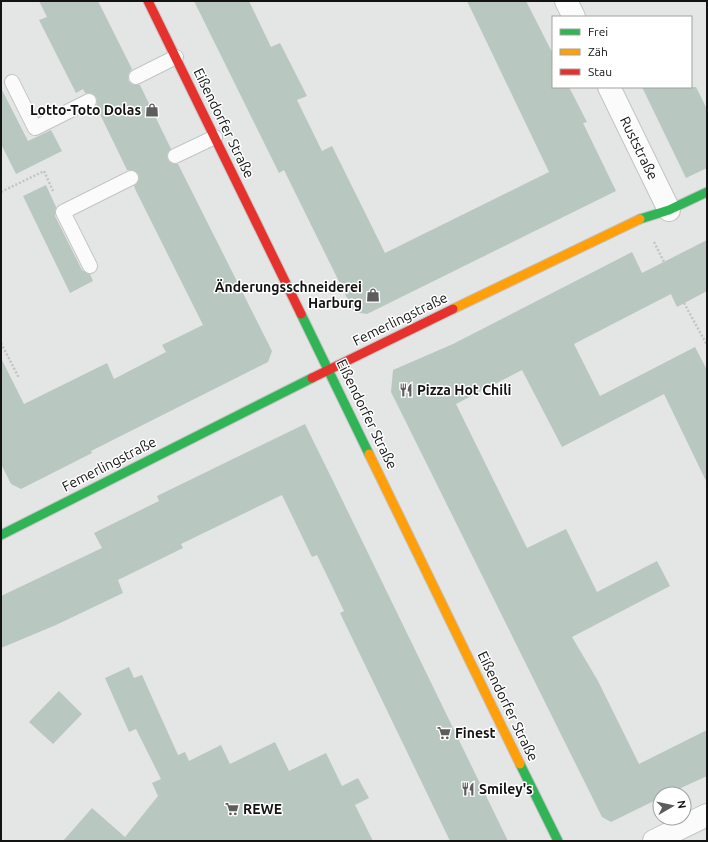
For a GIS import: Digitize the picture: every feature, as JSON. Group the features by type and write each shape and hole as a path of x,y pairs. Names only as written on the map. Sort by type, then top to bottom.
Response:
{"main road":[{"name":"Eißendorfer Straße","path":"148,1 329,369 558,841"},
{"name":"Femerlingstraße","path":"2,533 329,369 642,218 669,210 707,192"}],"street":[{"path":"566,1 574,16"},
{"name":"Ruststraße","path":"609,88 669,210"},
{"path":"654,841 707,815"}],"lane":[{"path":"136,77 176,57"},
{"path":"12,82 35,128 89,101"},
{"path":"175,156 215,137"},
{"path":"90,266 63,212 131,178"}],"path":[{"path":"1,192 44,171 63,212"},
{"path":"684,303 707,345"},
{"path":"1,343 19,378"}],"building":[{"path":"39,1 98,1 132,69 129,73 128,80 132,84 140,85 171,149 167,155 168,160 174,164 178,164 272,351 268,362 91,451 92,453 21,489 11,484 1,464 1,358 24,404 107,363 114,379 166,352 162,345 203,325 136,191 134,186 139,179 138,174 132,170 127,170 96,106 96,97 90,93 85,93 83,89 76,93 39,20 47,17"},
{"path":"194,1 249,1 271,47 280,43 307,96 297,100 322,151 332,146 385,253 549,172 467,1 526,1 552,52 552,88 570,88 587,122 583,123 616,191 367,314 354,312 284,170 279,173"},
{"path":"696,87 707,109 707,168 686,178 642,88"},
{"path":"1,88 28,141 51,130 62,151 16,174 1,144"},
{"path":"46,185 56,207 55,216 82,270 90,274 93,281 70,293 23,196"},
{"path":"707,240 707,291 677,307 671,294 574,344 600,396 695,347 707,370 707,483 664,394 562,447 522,370 456,404 527,548 566,529 597,592 657,561 670,586 572,637 598,681 639,764 707,730 707,776 685,786 652,786 652,802 611,822 602,817 391,392 393,370 453,344 632,252 642,273"},
{"path":"305,424 508,841 450,841 340,613 344,611 317,555 312,557 282,495 181,544 183,548 118,580 123,593 56,625 1,648 1,596 102,548 94,533 159,501 157,496"},
{"path":"129,667 134,678 142,675 178,755 185,752 189,761 221,745 230,764 275,742 289,771 326,753 342,786 358,778 369,798 355,805 373,841 63,841 92,808 125,837 158,796 152,783 161,779 136,729 129,732 105,678"},
{"path":"59,691 82,714 53,744 29,722"}],"traffic: fast":[{"path":"640,219 669,210 707,192"},
{"path":"301,314 369,454"},
{"path":"1,535 312,378"},
{"path":"520,764 558,841"}],"traffic: slow":[{"path":"453,309 640,219"},
{"path":"369,454 520,764"}],"traffic: jam":[{"path":"148,1 301,314"},
{"path":"312,378 453,309"}],"place":[{"name":"Lotto-Toto Dolas","path":"152,110"},
{"name":"Änderungsschneiderei Harburg","path":"373,295"},
{"name":"Pizza Hot Chili","path":"406,390"},
{"name":"Finest","path":"444,733"},
{"name":"Smiley's","path":"468,789"},
{"name":"REWE","path":"232,809"}]}
